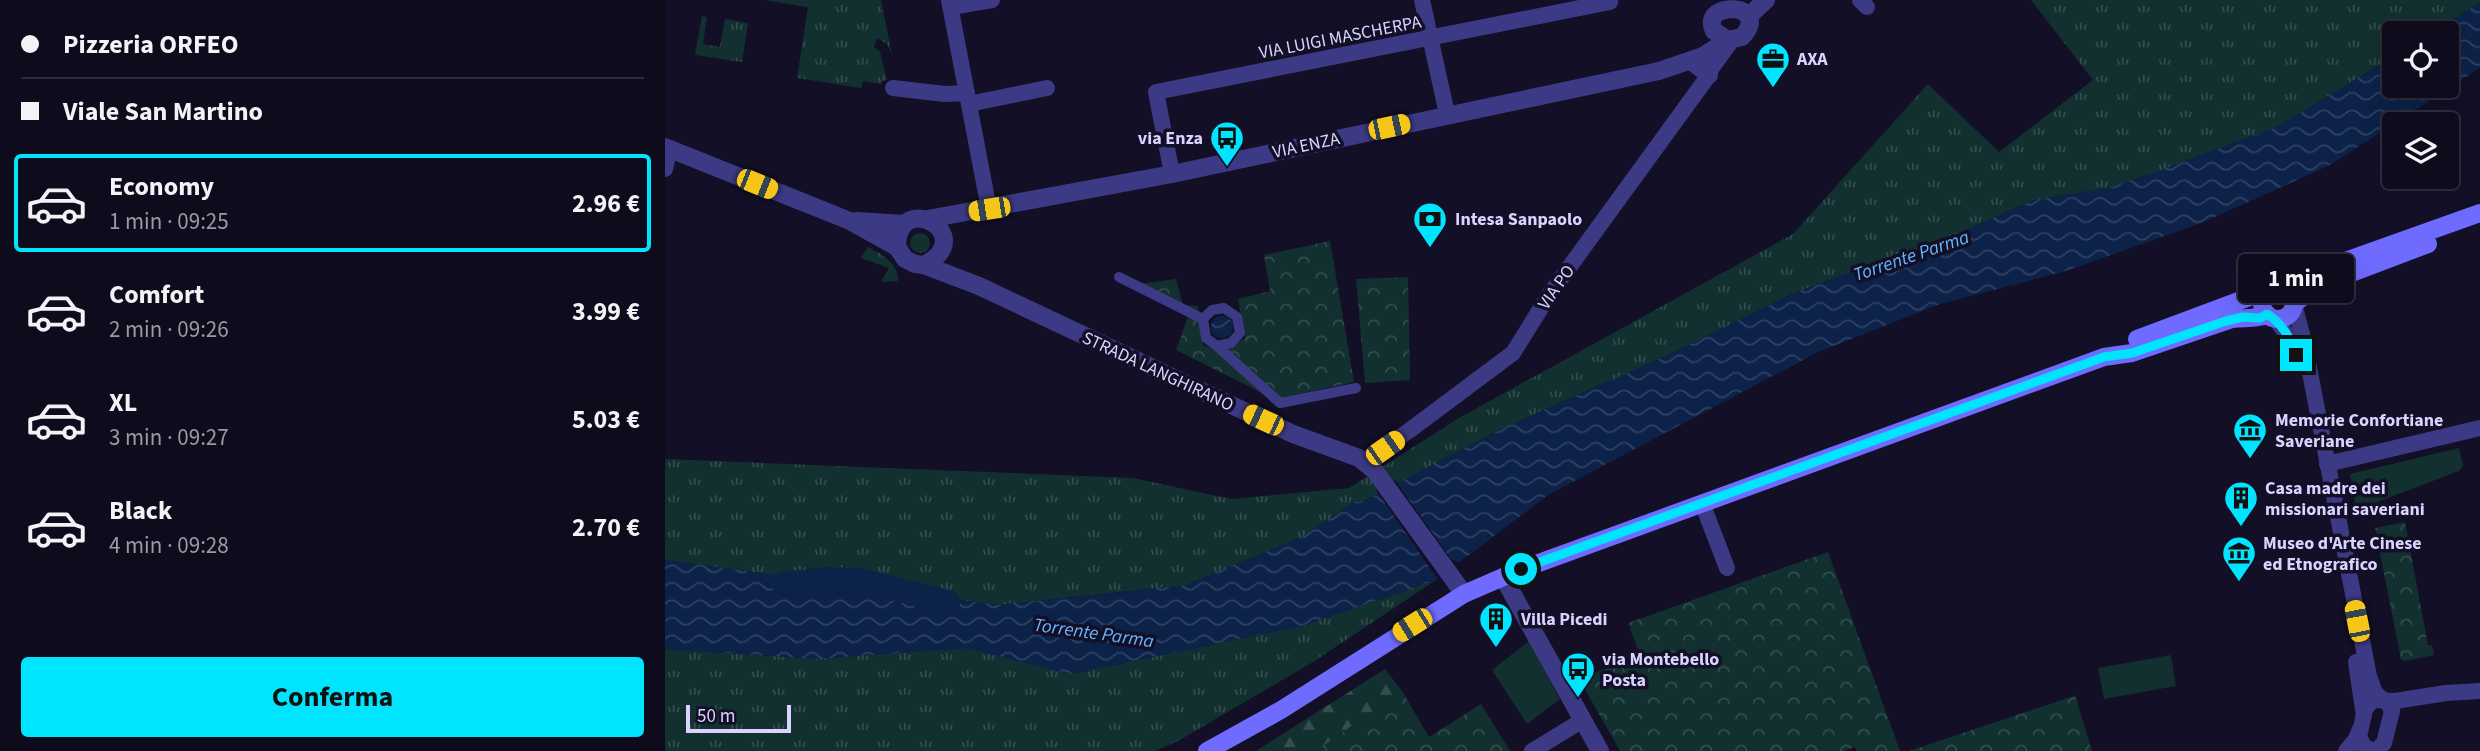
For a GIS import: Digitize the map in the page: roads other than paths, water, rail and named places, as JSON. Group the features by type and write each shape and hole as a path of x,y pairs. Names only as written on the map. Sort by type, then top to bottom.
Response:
{"main road":[{"path":"2104,357 2132,353 2243,317 2288,315 2290,296 2321,270 2480,213"},
{"path":"2271,316 2262,306 2264,296 2273,288 2290,296 2480,224"},
{"path":"1207,751 1281,710 1464,594 1503,577 2104,357 2132,341 2191,318 2252,296 2264,296"}],"street":[{"path":"989,209 950,4 992,0"},
{"path":"1422,0 1447,114"},
{"name":"VIA LUIGI MASCHERPA","path":"1172,174 1156,92 1429,39 1610,0"},
{"name":"VIA PO","path":"1725,37 1712,19 1722,2 1748,8 1766,0"},
{"name":"VIA PO","path":"1697,59 1725,37 1742,37 1745,33 1748,8"},
{"name":"VIA PO","path":"1370,466 1411,430 1513,353 1546,299 1709,75 1725,37"},
{"path":"1697,59 1709,75"},
{"name":"VIA ENZA","path":"929,219 1172,174 1659,71 1697,59"},
{"path":"893,88 968,98 1047,88"},
{"path":"665,169 667,148"},
{"name":"STRADA LANGHIRANO","path":"667,148 850,221 897,247 905,259 915,264 979,286 1293,434 1370,466"},
{"name":"VIA ENZA","path":"944,243 989,209"},
{"name":"STRADA LANGHIRANO","path":"850,221 904,224 915,218 929,219 939,226 944,243 979,286"},
{"path":"897,247 898,234 904,224"},
{"path":"924,265 937,258 944,243"},
{"path":"1119,277 1203,319"},
{"path":"2290,296 2304,342 2369,676 2375,693 2392,711 2373,740"},
{"path":"1203,319 1212,310 1224,308 1237,317 1240,332 1231,344 1217,346"},
{"path":"2271,316 2291,341 2296,355 2355,661 2373,740"},
{"path":"1203,319 1206,338 1280,403 1356,388"},
{"path":"2327,464 2480,428"},
{"path":"1370,466 1464,594"},
{"path":"1702,503 1727,568"},
{"path":"1503,577 1600,751"},
{"path":"2373,740 2404,712 2475,692"},
{"path":"2373,740 2369,702 2475,692"},
{"path":"1532,751 1583,720"},
{"path":"2346,751 2356,738 2373,740"}],"water":[{"path":"2480,3 2480,68 2459,82 2459,21 2451,21"},
{"path":"2382,63 2382,98 2434,98 2412,112 2382,112 2382,131 2330,165 2204,222 2066,271 1940,304 1816,353 1548,495 1436,580 1302,626 1071,674 966,648 818,659 665,649 665,560 997,605 1186,585 1302,537 1354,502 1364,501 1501,429 1664,357 1796,292 1945,239 2034,200 2107,188 2279,126"},
{"path":"1222,316 1230,319 1233,327 1230,335 1222,338 1214,335 1211,327 1214,319"}],"waterway":[{"name":"Torrente Parma","path":"784,584 827,579 859,580 948,602"}],"place":[{"name":"AXA","path":"1773,89"},
{"name":"via Enza","path":"1227,168"},
{"name":"Intesa Sanpaolo","path":"1430,249"},
{"name":"Memorie Confortiane Saveriane","path":"2250,460"},
{"name":"Casa madre dei missionari saveriani","path":"2241,528"},
{"name":"Museo d'Arte Cinese ed Etnografico","path":"2239,583"},
{"name":"Villa Picedi","path":"1496,649"},
{"name":"via Montebello Posta","path":"1578,699"}]}
